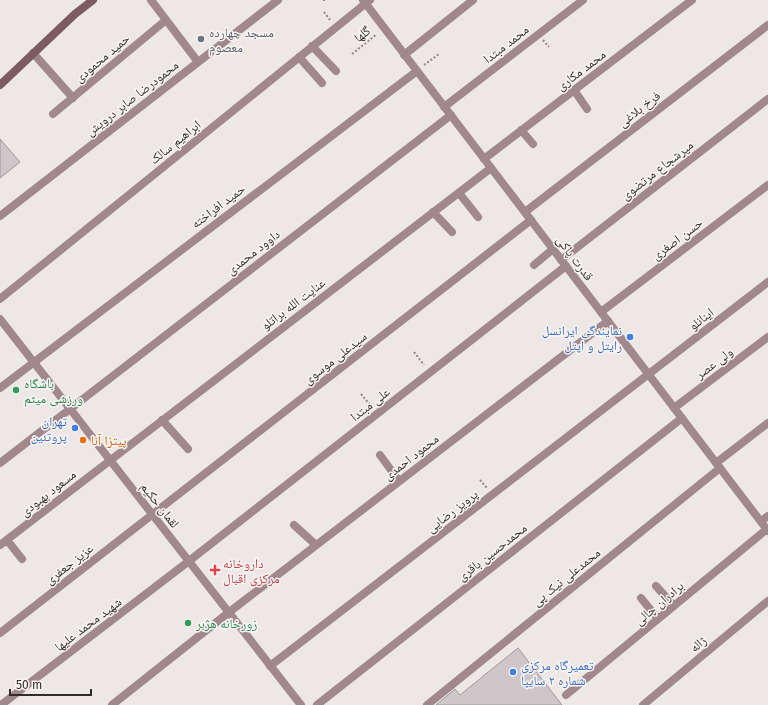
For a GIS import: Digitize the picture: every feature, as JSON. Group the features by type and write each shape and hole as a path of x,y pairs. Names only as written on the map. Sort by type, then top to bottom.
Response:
{"main road":[{"path":"0,85 75,14 93,0"}],"street":[{"path":"151,0 198,62"},
{"name":"محمودرضا صابر درویش","path":"0,216 278,0"},
{"path":"404,55 473,0"},
{"name":"محمد مبتدا","path":"444,107 583,0"},
{"name":"محمد مکاری","path":"484,159 692,0"},
{"name":"قدرت پاکی","path":"366,1 404,55 768,530"},
{"name":"ابراهیم سالک","path":"0,298 299,57 366,1"},
{"name":"حمید محمودی","path":"54,114 166,20"},
{"name":"فرخ بلاغی","path":"525,212 768,24"},
{"path":"312,46 336,71"},
{"path":"33,53 73,98"},
{"path":"299,57 322,83"},
{"name":"حمید افراخته","path":"0,388 417,71"},
{"path":"574,90 587,109"},
{"name":"میرشجاع مرتضوی","path":"563,263 768,99"},
{"name":"داوود محمدی","path":"0,463 450,115"},
{"path":"521,130 533,144"},
{"name":"عنایت الله براتلو","path":"110,460 491,168"},
{"name":"حسن اصغری","path":"601,312 768,185"},
{"path":"459,193 478,217"},
{"path":"433,212 452,232"},
{"name":"سیدعلی موسوی","path":"153,515 531,220"},
{"path":"534,265 553,249"},
{"name":"علی مبتدا","path":"189,561 430,372 563,263"},
{"name":"اینانلو","path":"649,375 768,282"},
{"name":"لقمان حکیم","path":"0,319 71,408 228,613 301,705"},
{"name":"محمود احمدی","path":"112,705 228,613 608,321"},
{"name":"ولی عصر","path":"674,408 768,337"},
{"name":"پرویز رضایی","path":"270,666 649,375"},
{"name":"محمدحسین باقری","path":"317,705 682,418"},
{"path":"162,420 188,449"},
{"name":"محمدعلی نیک پی","path":"427,705 768,423"},
{"path":"380,455 399,481"},
{"name":"مسعود بهبودی","path":"3,543 110,460"},
{"name":"عزیز جعفری","path":"0,633 153,515"},
{"path":"761,521 768,516"},
{"path":"294,525 316,545"},
{"name":"برادران چالی","path":"566,695 768,530"},
{"path":"3,543 22,559"},
{"name":"شهید محمد علیها","path":"1,705 189,561"},
{"path":"656,586 674,606"},
{"path":"641,598 658,620"},
{"name":"ژاله","path":"643,705 768,602"}],"path":[{"name":"گلها","path":"352,54 384,28"},
{"path":"417,71 439,54"},
{"path":"414,352 430,372"},
{"path":"361,394 377,414"}],"building":[{"path":"0,139 20,162 0,178"},
{"name":"تعمیرگاه مرکزی شماره ۲ سایپا","path":"518,648 562,705 436,705 455,689 460,695"}],"place":[{"name":"مسجد چهارده معصوم","path":"201,39"},
{"name":"نمایندگی ایرانسل رایتل و اپتل","path":"630,337"},
{"name":"باشگاه ورزشی میثم","path":"16,390"},
{"name":"تهران پروتئین","path":"75,428"},
{"name":"پیتزا آنا","path":"83,440"},
{"name":"داروخانه مرکزی اقبال","path":"215,570"},
{"name":"زورخانه هژبر","path":"188,623"},
{"name":"تعمیرگاه مرکزی شماره ۲ سایپا","path":"513,672"}]}
